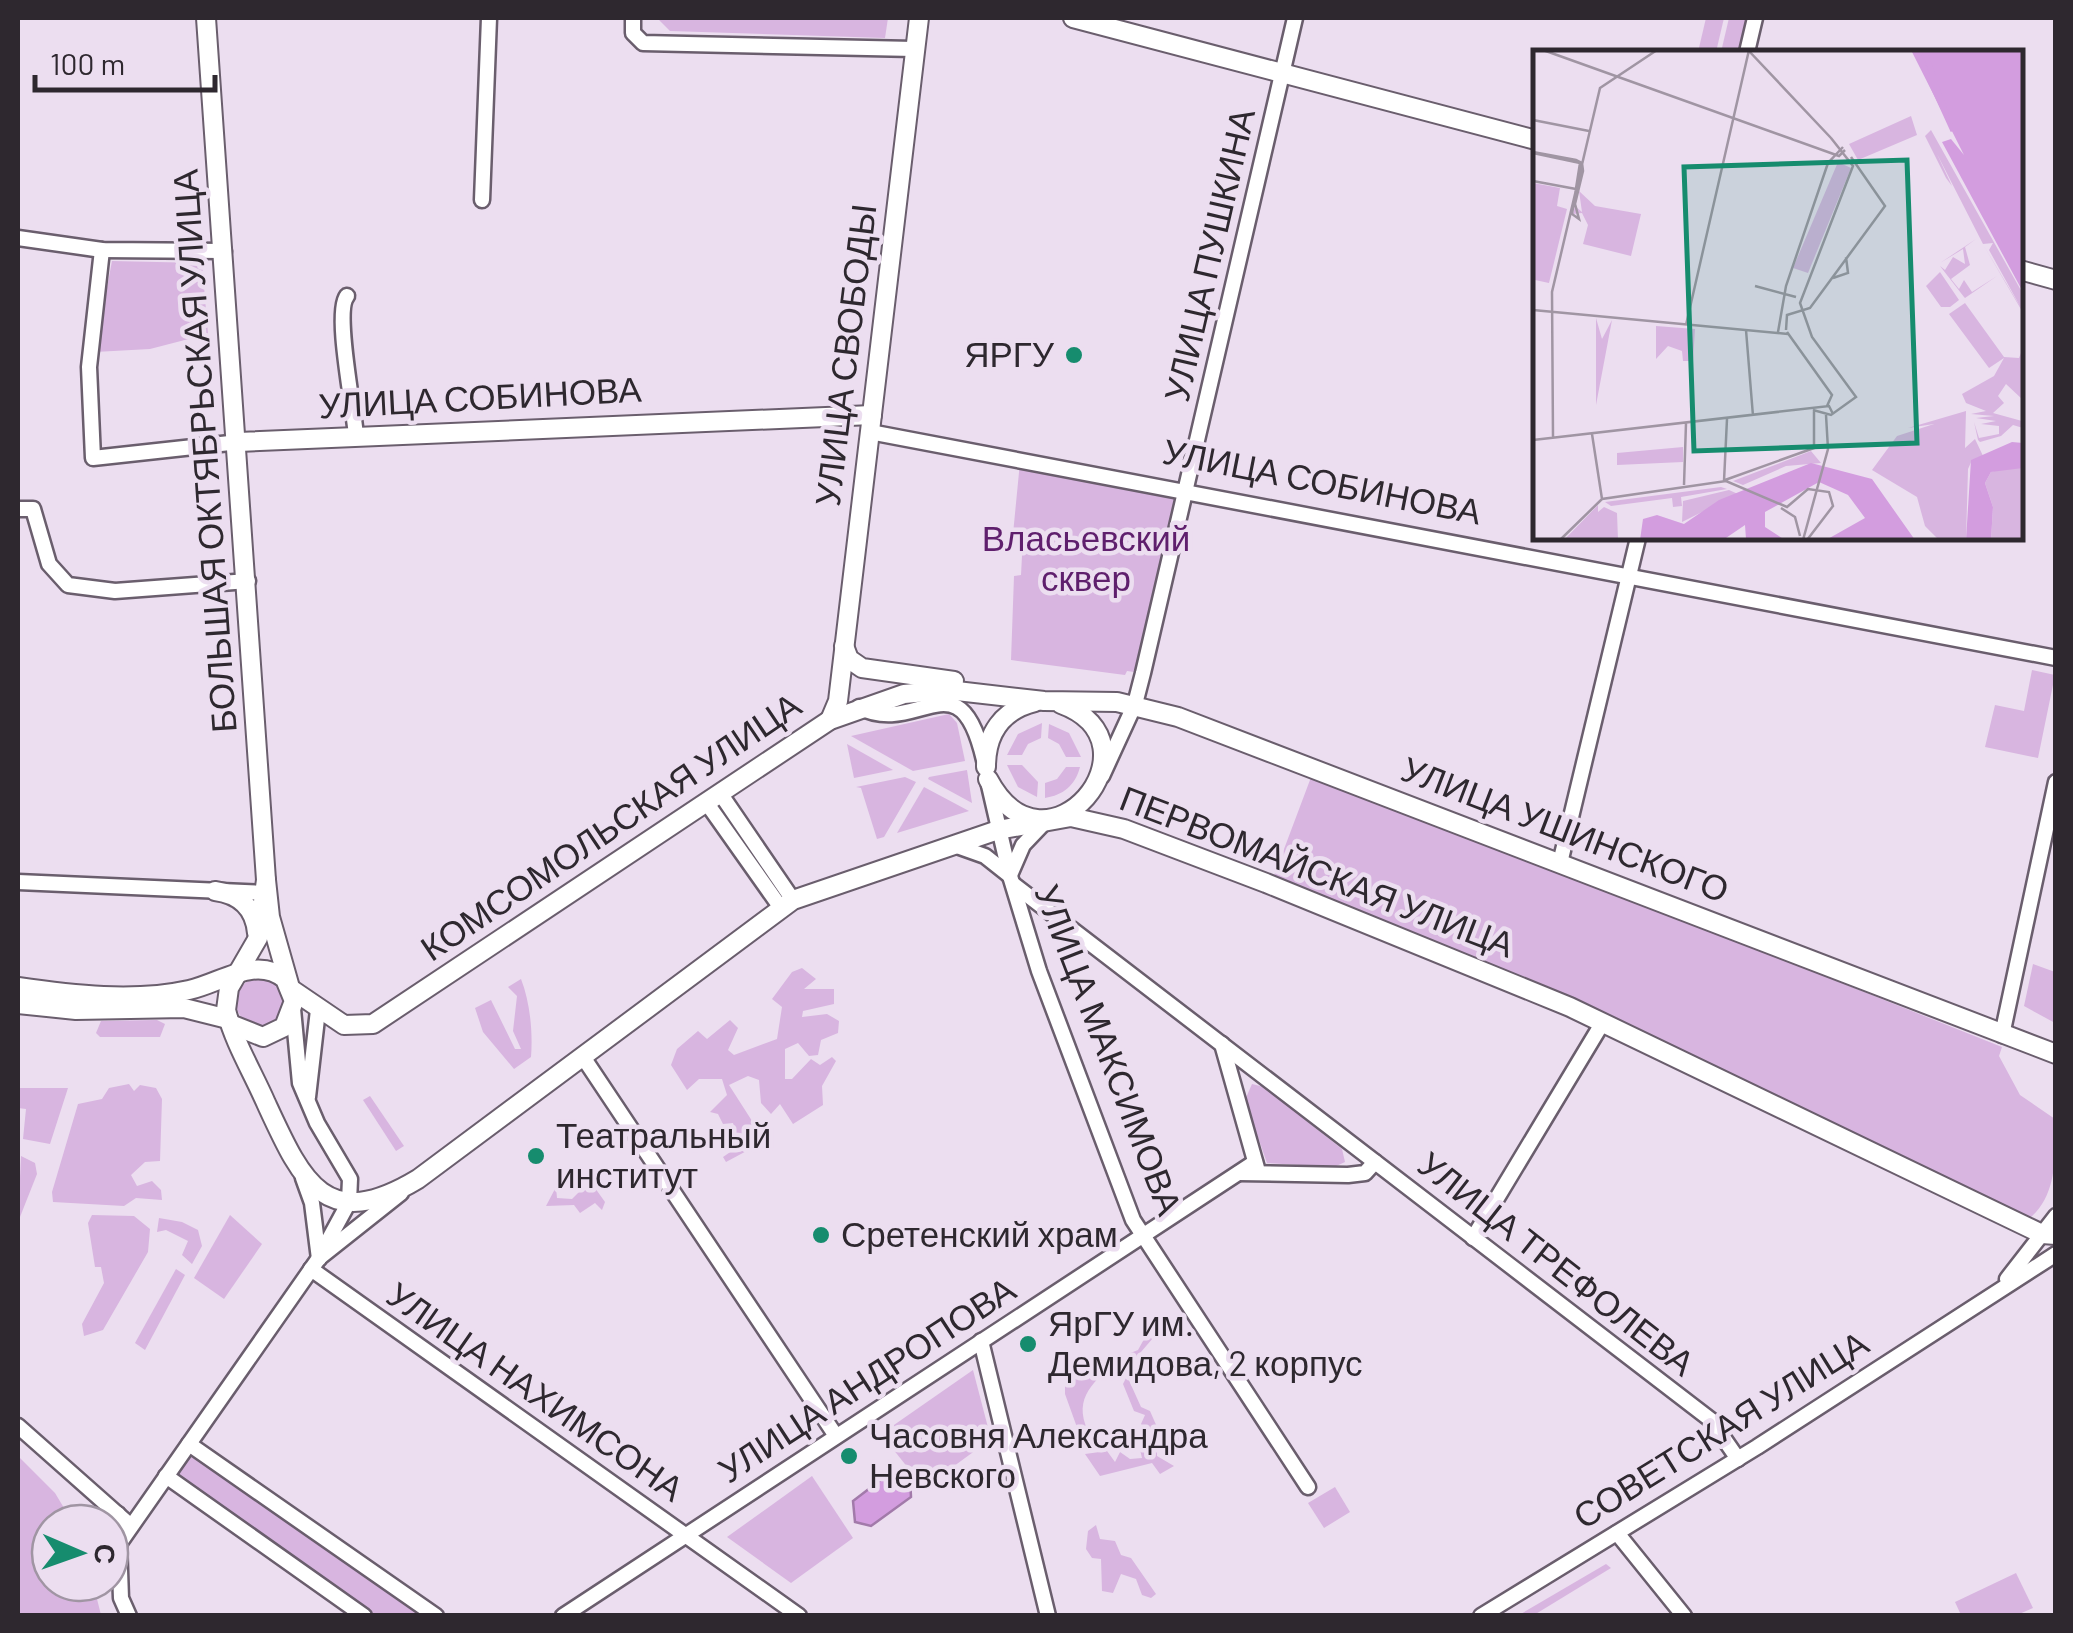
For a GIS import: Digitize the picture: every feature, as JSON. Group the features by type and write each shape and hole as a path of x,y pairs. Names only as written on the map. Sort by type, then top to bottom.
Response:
{"main road":[{"name":"БОЛЬШАЯ ОКТЯБРЬСКАЯ УЛИЦА","path":"206,18 239,442 266,899 291,994"},
{"name":"УЛИЦА СВОБОДЫ","path":"830,720 838,702 916,18"},
{"path":"1073,18 1533,139"},
{"path":"2023,271 2056,280"},
{"name":"УЛИЦА СОБИНОВА","path":"239,442 871,424"},
{"name":"КОМСОМОЛЬСКАЯ УЛИЦА","path":"844,645 849,659 862,668 950,680 984,692"},
{"name":"УЛИЦА СВОБОДЫ","path":"842,669 859,707"},
{"name":"КОМСОМОЛЬСКАЯ УЛИЦА","path":"291,994 349,1026 373,1024 830,720 859,707 904,694 984,692 1044,701"},
{"path":"1044,701 1070,708 1091,725 1102,750 1094,790 1077,808 1054,818 1034,818 1014,810 987,773 988,743 1000,722 1018,707 1044,701"},
{"name":"УЛИЦА УШИНСКОГО","path":"1044,701 1135,704 1560,862 2056,1054"},
{"name":"ПЕРВОМАЙСКАЯ УЛИЦА","path":"350,1202 382,1197 418,1179 787,904 998,830 1054,818 1093,819 1124,829 1423,945 1603,1022 2049,1234"},
{"path":"215,891 234,896 249,908 257,925 255,948"},
{"path":"245,892 266,899"},
{"name":"БОЛЬШАЯ ОКТЯБРЬСКАЯ УЛИЦА","path":"236,976 255,948 266,899"},
{"path":"18,986 89,994 153,994 188,990 252,968 268,969 291,994 284,1027 270,1035 253,1036 230,1022 184,1008 76,1010 18,1004"},
{"path":"236,976 226,996 230,1022 303,1178 321,1192 350,1202"}],"street":[{"path":"482,200 489,18"},
{"path":"633,18 633,34 643,42 914,49"},
{"name":"УЛИЦА ПУШКИНА","path":"1094,790 1135,704 1296,18"},
{"path":"1747,50 1755,18"},
{"path":"18,238 102,250 224,252"},
{"name":"УЛИЦА СОБИНОВА","path":"102,250 89,368 92,458 239,442"},
{"path":"347,296 340,308 340,323 350,370 356,436"},
{"name":"УЛИЦА СОБИНОВА","path":"871,424 2056,658"},
{"path":"18,509 34,509 48,564 68,585 115,590 248,581"},
{"path":"1560,862 1638,540"},
{"name":"УЛИЦА МАКСИМОВА","path":"859,707 887,714 944,704 964,710 976,724 998,830 1038,971 1133,1219 1308,1487"},
{"path":"2002,1034 2056,782"},
{"path":"713,798 787,904"},
{"path":"1011,880 1028,838 1054,818"},
{"name":"УЛИЦА ТРЕФОЛЕВА","path":"954,845 985,856 1710,1420 1738,1458"},
{"path":"18,882 245,892"},
{"path":"291,994 296,1058 307,1103 350,1179 350,1202 315,1263"},
{"path":"307,1103 318,1010"},
{"path":"1472,1238 1603,1022"},
{"path":"1222,1043 1257,1168"},
{"path":"583,1057 836,1436"},
{"path":"1238,1100 1246,1078 1267,1078"},
{"name":"УЛИЦА ТРЕФОЛЕВА","path":"1257,1168 1348,1176 1365,1172 1375,1162"},
{"name":"УЛИЦА АНДРОПОВА","path":"563,1616 1238,1173 1257,1168"},
{"path":"303,1178 312,1202 315,1263"},
{"name":"ПЕРВОМАЙСКАЯ УЛИЦА","path":"130,1529 315,1263 418,1179"},
{"name":"СОВЕТСКАЯ УЛИЦА","path":"1992,1293 2049,1234 2056,1216"},
{"path":"700,1233 715,1223"},
{"name":"ПЕРВОМАЙСКАЯ УЛИЦА","path":"2049,1234 2056,1252"},
{"name":"СОВЕТСКАЯ УЛИЦА","path":"1481,1616 1738,1458 2056,1252"},
{"name":"УЛИЦА НАХИМСОНА","path":"315,1263 335,1286 799,1616"},
{"path":"981,1342 1048,1616"},
{"path":"18,1426 106,1503"},
{"path":"189,1444 436,1616"},
{"path":"166,1476 364,1616"},
{"path":"1617,1532 1684,1616"}],"green space":[{"path":"657,18 888,18 885,38 670,31"},
{"path":"1706,18 1724,18 1716,50 1698,50"},
{"path":"1729,18 1750,18 1742,50 1721,50"},
{"path":"112,261 202,263 208,334 150,349 95,352"},
{"name":"Власьевский сквер","path":"1020,462 1183,492 1141,673 1127,671 1125,675 1011,660 1014,576 1021,575 1023,536 1013,534"},
{"path":"2032,670 2055,675 2038,758 1985,747 1995,705 2024,711"},
{"path":"949,714 957,723 965,761 913,771 851,736"},
{"path":"1042,723 1041,738 1028,744 1022,755 1007,755 1018,734"},
{"path":"1049,724 1069,733 1081,757 1066,757 1059,744 1048,738"},
{"path":"847,744 893,770 854,778"},
{"path":"1007,765 1022,765 1038,782 1037,797 1018,787"},
{"path":"1066,767 1080,767 1075,779 1063,792 1045,798 1045,783 1057,779"},
{"path":"967,770 972,803 928,779 929,777"},
{"path":"1313,772 2002,1047 1999,1056 2020,1095 2055,1119 2052,1176 2043,1202 2023,1223 1272,881"},
{"path":"905,777 916,782 884,837 877,839 861,788 856,787"},
{"path":"924,787 969,811 897,833"},
{"path":"2033,964 2055,972 2055,1023 2024,1006"},
{"path":"802,968 816,979 804,989 834,989 834,1004 803,1011 802,1017 827,1014 839,1021 838,1033 821,1040 818,1055 809,1056 798,1043 785,1049 785,1079 792,1079 811,1059 820,1065 832,1057 836,1061 822,1086 823,1105 793,1124 780,1104 771,1114 761,1103 759,1080 748,1076 729,1085 754,1124 765,1127 772,1136 770,1147 754,1147 726,1162 723,1157 739,1146 733,1123 723,1124 718,1114 710,1112 727,1095 722,1079 699,1079 687,1090 671,1065 677,1049 698,1031 707,1039 730,1020 738,1028 728,1050 734,1055 777,1039 782,1007 772,999 792,972"},
{"path":"260,978 277,985 284,1002 277,1019 260,1026 243,1019 236,1002 243,985"},
{"path":"521,979 530,1017 531,1057 514,1069 483,1032 475,1008 491,1000 515,1049 521,1049 513,1031 517,996 508,987"},
{"path":"157,1020 165,1024 160,1037 100,1037 96,1033 101,1021"},
{"path":"129,1084 134,1091 140,1085 156,1088 162,1099 160,1161 145,1162 131,1175 137,1186 152,1181 161,1190 162,1200 136,1198 124,1206 53,1202 52,1192 78,1104 102,1099 109,1088"},
{"path":"1252,1084 1264,1087 1342,1149 1345,1162 1334,1167 1267,1163 1245,1100"},
{"path":"18,1088 68,1088 50,1144 23,1139 26,1109 18,1108"},
{"path":"370,1096 404,1146 396,1151 363,1100"},
{"path":"21,1156 35,1163 37,1174 18,1222"},
{"path":"590,1181 605,1202 602,1210 595,1203 580,1213 574,1205 546,1206 556,1187 557,1198 572,1199"},
{"path":"92,1215 134,1216 150,1229 148,1252 103,1330 84,1336 82,1324 104,1283 101,1267 95,1267 88,1223"},
{"path":"230,1215 262,1244 224,1299 194,1278"},
{"path":"159,1218 198,1230 202,1246 192,1264 182,1255 188,1241 166,1230 157,1232"},
{"path":"176,1269 185,1275 145,1350 135,1343"},
{"path":"1153,1323 1161,1337 1153,1338 1128,1367 1119,1359 1088,1390 1084,1419 1088,1431 1095,1432 1097,1438 1083,1444 1065,1394 1065,1369 1084,1357 1095,1367 1138,1350"},
{"path":"973,1370 991,1439 924,1488 881,1434"},
{"path":"1127,1376 1141,1407 1150,1411 1157,1427 1180,1434 1181,1446 1158,1438 1141,1424 1145,1415 1134,1411 1123,1384"},
{"path":"1139,1445 1157,1445 1157,1456 1174,1466 1160,1474 1152,1463 1100,1476 1085,1454 1107,1451 1115,1462 1120,1452 1130,1459 1142,1458"},
{"path":"191,1454 430,1615 374,1615 180,1479 177,1475"},
{"path":"18,1456 61,1503 30,1503 30,1603 98,1603 101,1615 18,1615"},
{"path":"812,1476 853,1538 791,1583 727,1537"},
{"path":"1335,1487 1350,1512 1324,1528 1308,1503"},
{"path":"1096,1525 1100,1539 1115,1541 1121,1555 1131,1558 1156,1594 1151,1598 1142,1595 1136,1579 1121,1574 1113,1593 1102,1591 1101,1559 1092,1558 1086,1549 1088,1531"},
{"path":"1606,1564 1611,1568 1534,1615 1519,1615"},
{"path":"2016,1573 2033,1608 2017,1615 1961,1615 1955,1602"}],"shaded area":[{"path":"891,1472 910,1478 911,1497 871,1526 855,1522 853,1501"}],"place":[{"name":"ЯРГУ","path":"1074,355"},
{"name":"Театральный институт","path":"536,1156"},
{"name":"Сретенский храм","path":"821,1235"},
{"name":"ЯрГУ им. Демидова, 2 корпус","path":"1028,1344"},
{"name":"Часовня Александра Невского","path":"849,1456"}]}
